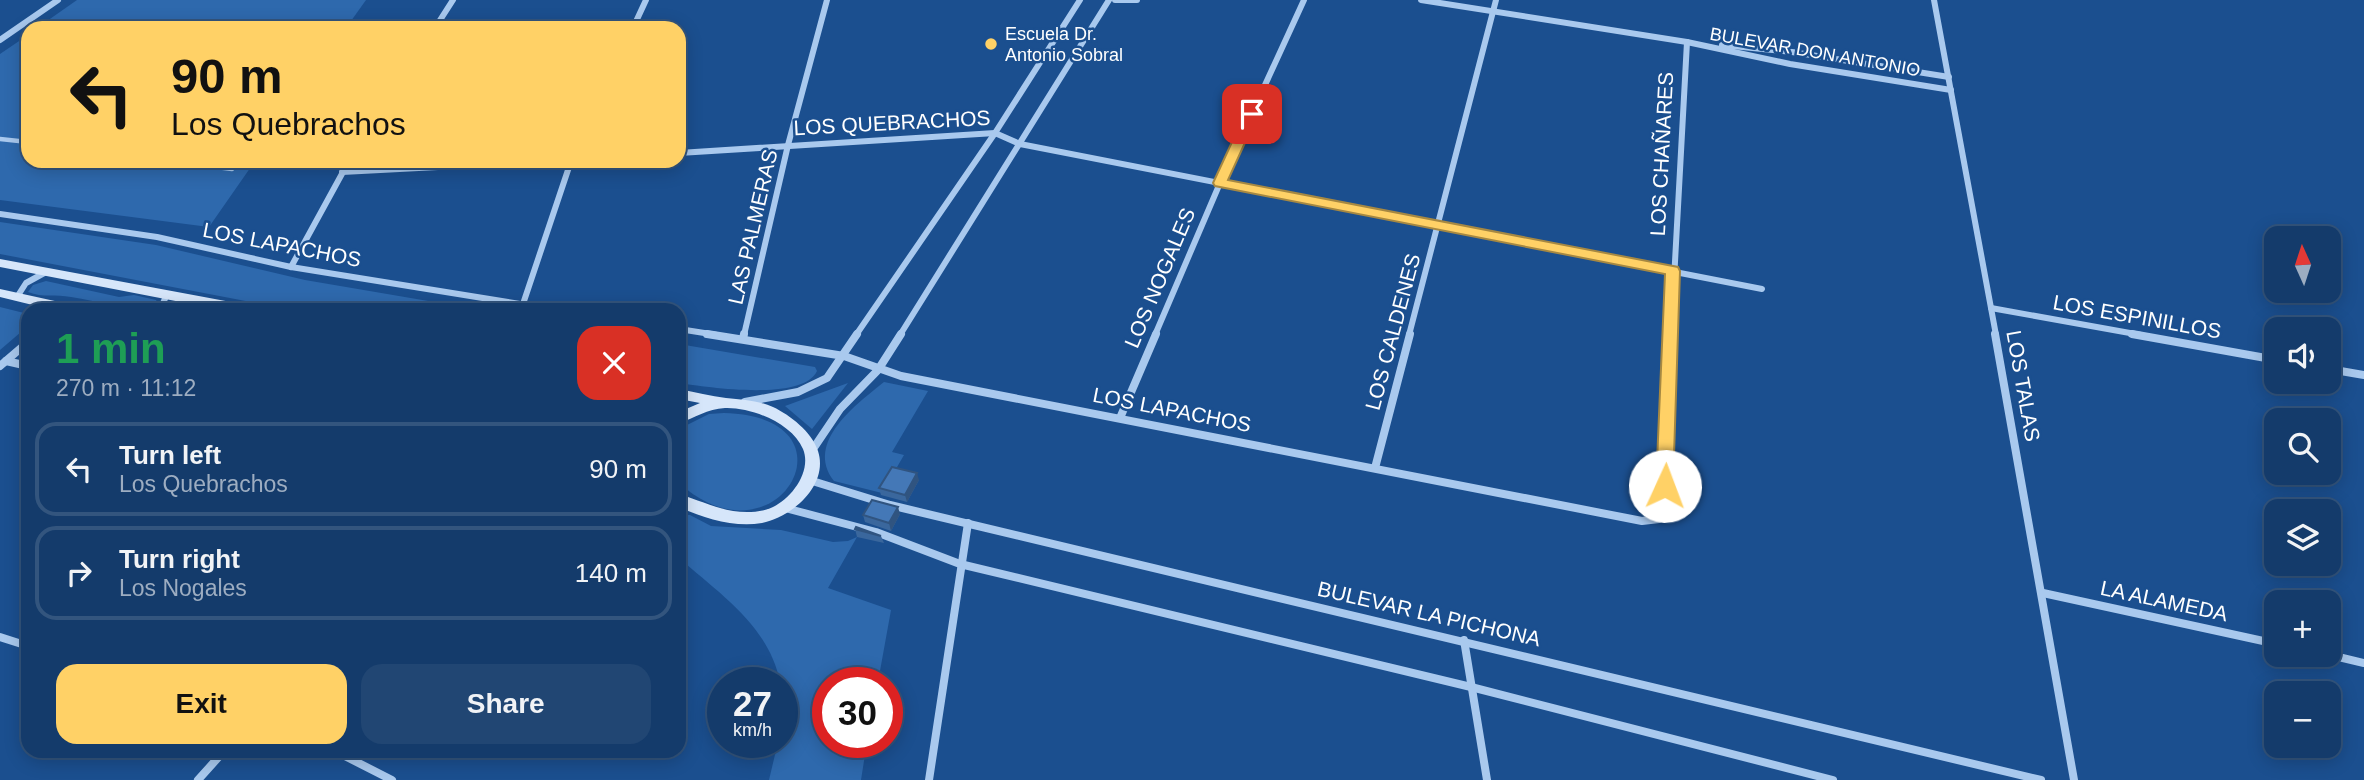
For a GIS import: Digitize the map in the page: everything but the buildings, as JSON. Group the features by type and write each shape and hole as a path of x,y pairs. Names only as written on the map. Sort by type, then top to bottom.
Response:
{"main road":[{"path":"0,263 212,303"},
{"path":"0,293 43,303"},
{"path":"686,395 724,402 742,402 774,412 803,438 811,452 808,480 801,493 785,508 768,515 732,518 714,515 686,503"},
{"path":"686,415 724,402"}],"street":[{"path":"28,21 58,0"},
{"path":"440,21 453,0"},
{"path":"636,21 646,0"},
{"name":"LAS PALMERAS","path":"743,339 788,145 827,0"},
{"path":"742,402 774,398 815,386 827,378 995,133 1080,0"},
{"path":"811,452 840,409 878,370 1112,0 1137,0"},
{"name":"LOS NOGALES","path":"1120,418 1220,183 1304,0"},
{"path":"1421,0 1686,42"},
{"name":"LOS CALDENES","path":"1375,468 1496,0"},
{"name":"LOS TALAS","path":"1934,0 1992,308 2074,780"},
{"path":"0,40 21,26"},
{"name":"BULEVAR DON ANTONIO","path":"1686,42 1792,52 1949,77"},
{"name":"BULEVAR DON ANTONIO","path":"1686,42 1790,64 1951,90"},
{"name":"LOS CHAÑARES","path":"1659,519 1664,513 1673,271 1686,42"},
{"name":"LOS QUEBRACHOS","path":"686,152 995,133 1020,144 1762,289"},
{"path":"291,267 345,168"},
{"path":"342,172 420,168"},
{"path":"523,303 570,168"},
{"name":"LOS LAPACHOS","path":"0,214 158,237 291,267 517,303"},
{"path":"18,297 26,283 50,271"},
{"path":"163,303 167,294"},
{"name":"LOS ESPINILLOS","path":"1992,308 2264,358"},
{"name":"LOS LAPACHOS","path":"686,330 844,356 878,370 1642,521 1659,519"},
{"path":"3,363 21,348"},
{"path":"3,363 21,365"},
{"path":"2341,371 2364,375"},
{"name":"BULEVAR LA PICHONA","path":"808,480 890,505 2041,780"},
{"path":"785,508 876,532 960,564 1471,687 1833,780"},
{"path":"929,780 968,523"},
{"name":"LA ALAMEDA","path":"2043,593 2264,641"},
{"path":"0,637 21,644"},
{"path":"1464,640 1487,780"},
{"path":"2341,658 2364,663"},
{"path":"198,780 218,758"},
{"path":"349,758 392,780"}],"lane":[{"path":"0,139 21,141"},
{"path":"224,168 232,169"}],"shaded area":[{"path":"77,0 366,0 351,21 47,21"},
{"path":"21,40 21,168 250,168 209,227 0,200 0,54"},
{"path":"0,222 156,245 305,280 440,303 256,303 0,254"},
{"path":"46,281 119,297 134,295 156,300 158,303 101,303 71,297 39,295 28,292 33,285"},
{"path":"0,307 21,312 21,332 0,350"},
{"path":"686,345 815,367 817,371 808,381 793,387 731,389 686,384"},
{"path":"884,382 928,391 892,452 904,455 882,493 834,481 826,466 825,452 830,438 848,413"},
{"path":"848,383 812,429 785,406"},
{"path":"724,413 766,421 790,438 797,460 791,482 774,501 747,510 715,506 686,487 686,426 709,414"},
{"path":"686,515 711,526 781,530 833,542 857,537 828,588 891,610 881,667 812,667 812,758 864,758 861,780 769,780 774,758 798,758 798,667 776,667 765,644 741,612 686,564"}],"place":[{"name":"Escuela Dr. Antonio Sobral","path":"991,44"}],"route":[{"path":"1252,114 1220,183 1673,271 1665,486"}]}
